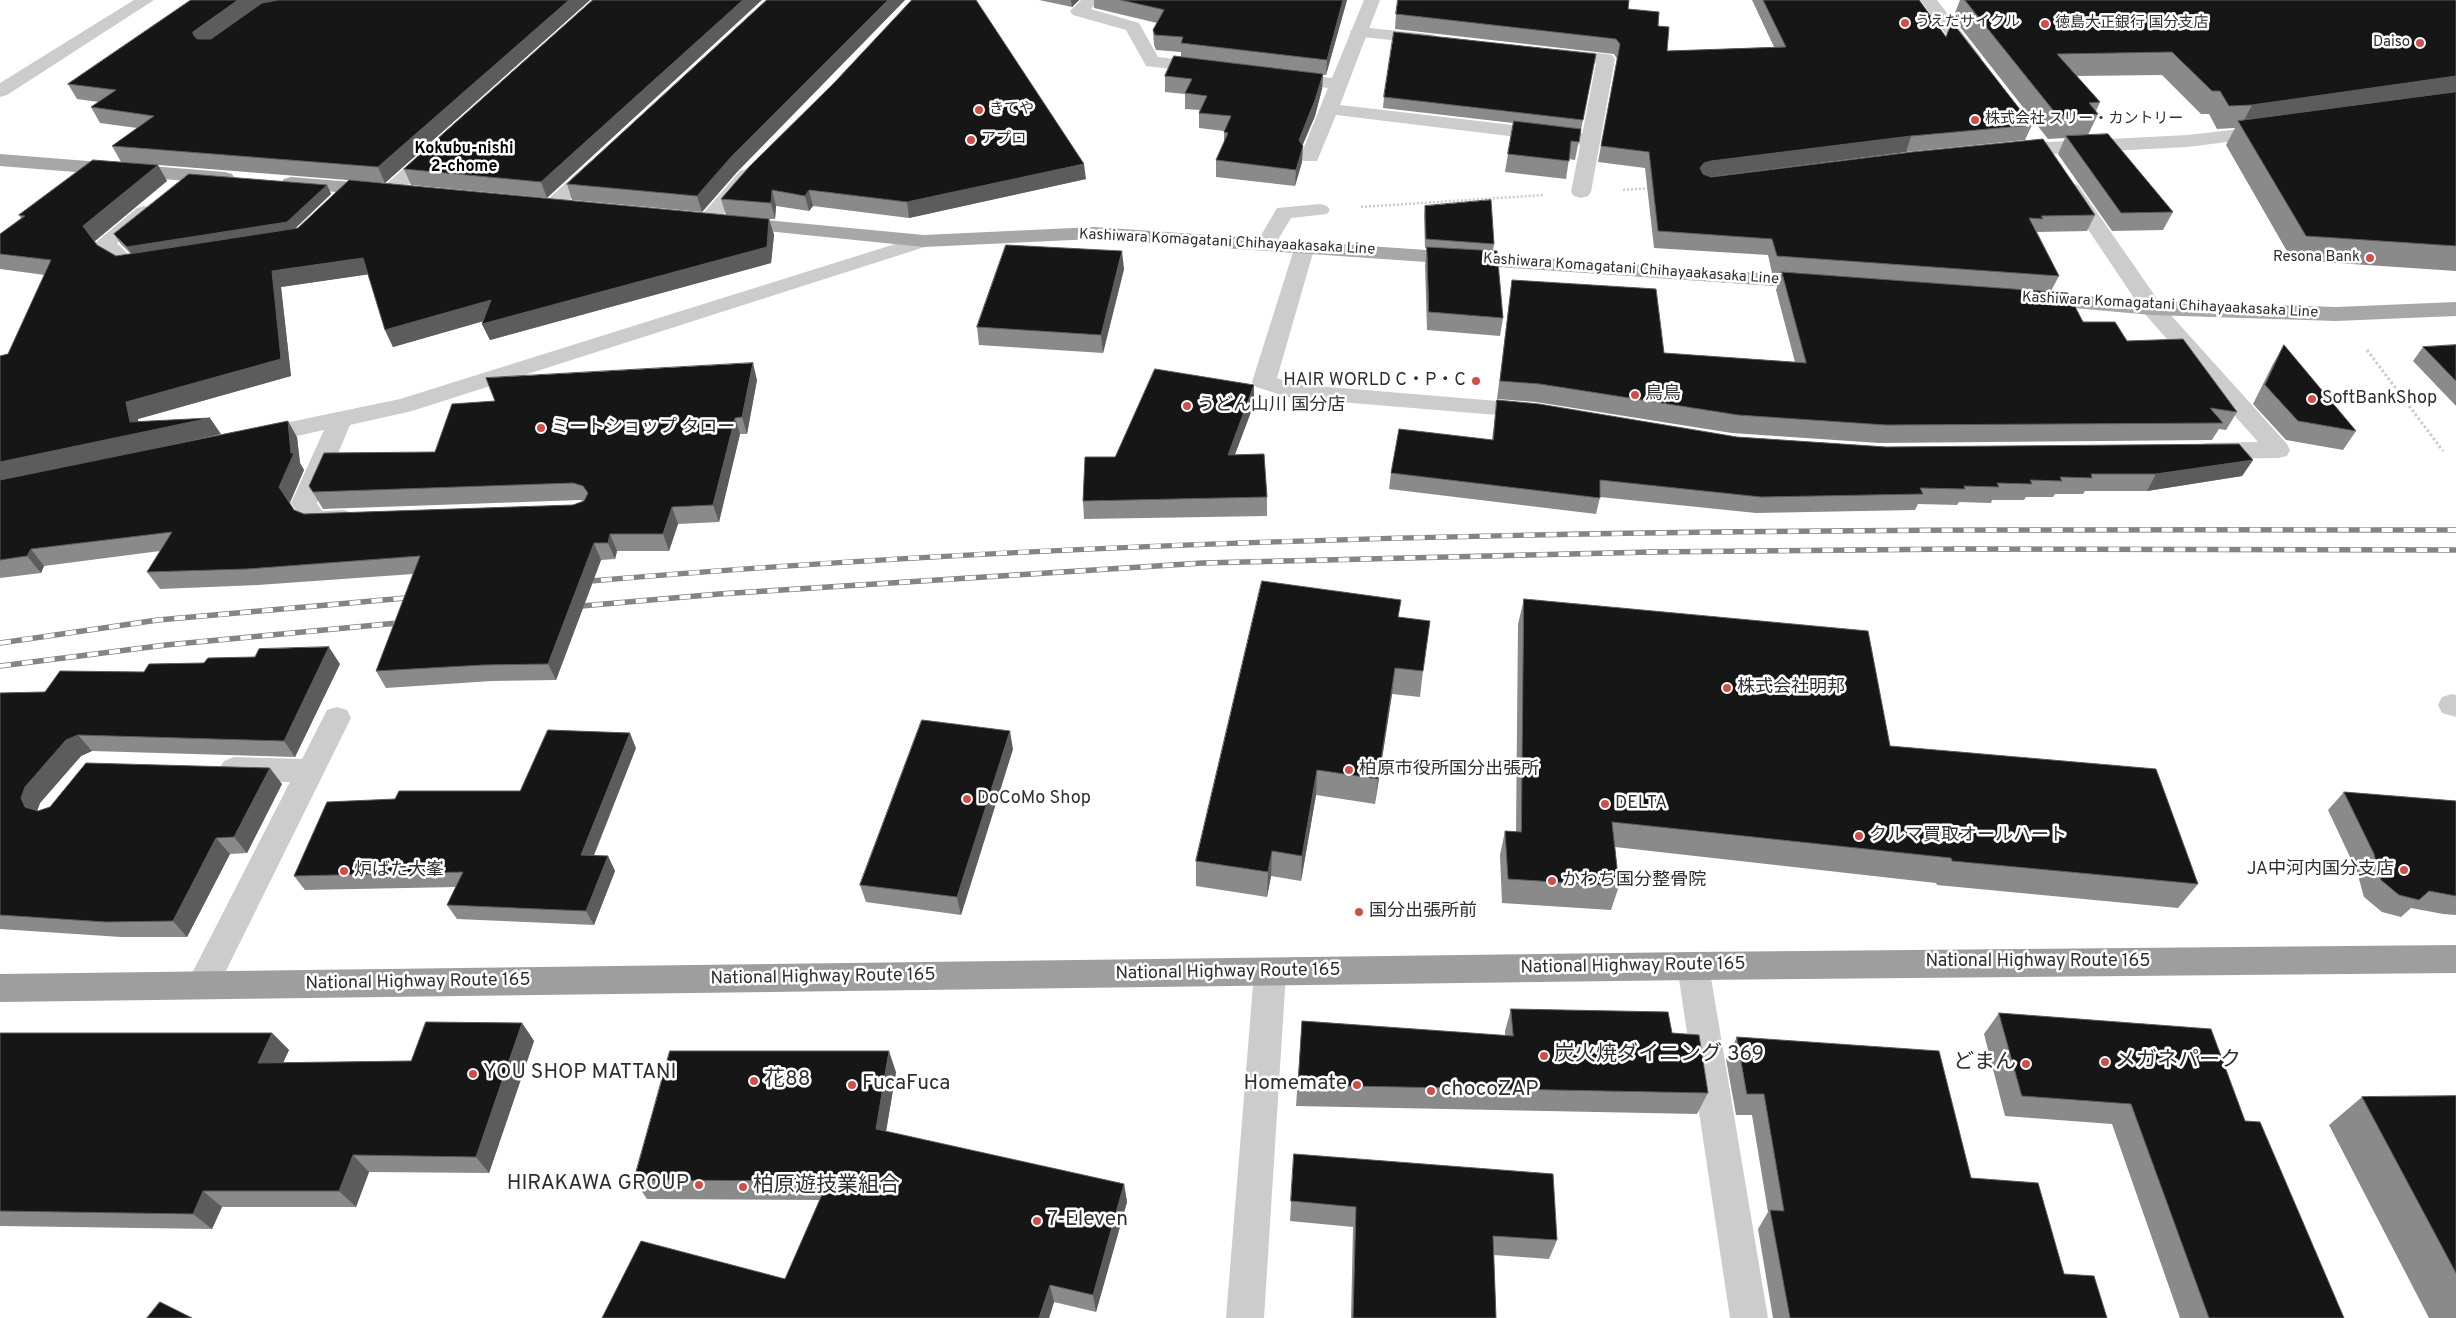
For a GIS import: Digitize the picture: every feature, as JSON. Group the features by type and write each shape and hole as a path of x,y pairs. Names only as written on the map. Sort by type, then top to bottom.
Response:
{"highway":[{"name":"National Highway Route 165","path":"0,988 1270,973 1693,966 2456,960"}],"main road":[{"path":"0,160 247,180"},
{"path":"276,182 419,194"},
{"path":"543,205 582,209"},
{"name":"Kashiwara Komagatani Chihayaakasaka Line","path":"698,220 924,241 1094,233 1305,246 1832,284"},
{"name":"Kashiwara Komagatani Chihayaakasaka Line","path":"2020,298 2152,308 2336,314 2456,309"}],"street":[{"path":"0,91 146,0"},
{"path":"1091,0 1079,11 1133,27 1152,62 1221,70"},
{"path":"1310,157 1372,0"},
{"path":"1928,0 1982,70"},
{"path":"1359,32 1448,42"},
{"path":"1537,51 1606,59 1581,192"},
{"path":"1270,76 1338,84"},
{"path":"1329,109 1591,140"},
{"path":"1993,152 2046,154 2188,141 2280,130"},
{"path":"390,191 449,138"},
{"path":"543,205 610,153"},
{"path":"2046,154 2152,308 2278,450 2188,451"},
{"path":"698,220 759,163"},
{"path":"175,257 127,265 105,243 190,175"},
{"path":"332,207 352,188"},
{"path":"1266,244 1284,212 1320,210"},
{"path":"234,441 404,406 924,241"},
{"path":"1305,246 1264,382 1291,391 1556,414"},
{"path":"341,419 304,503 315,520 364,518"},
{"path":"202,985 337,718"},
{"path":"211,769 310,771"},
{"path":"1693,966 1749,1318"},
{"path":"1245,1318 1270,973"}],"path":[{"path":"1320,210 1658,188"},
{"path":"2363,346 2443,452"}],"building":[{"path":"191,0 238,0 193,32 197,39 211,39 262,3 278,0 569,0 378,167 112,146 154,116 91,107 116,90 68,84"},
{"path":"593,0 743,0 541,182 404,169"},
{"path":"767,0 888,0 732,156 697,196 567,184"},
{"path":"912,0 976,0 1084,164 907,202 809,190 805,196 772,190 771,203 721,199 749,167 834,83"},
{"path":"1121,0 1343,0 1327,60 1181,43 1183,37 1155,35 1153,30 1164,10"},
{"path":"1398,0 1629,0 1628,9 1659,12 1658,26 1669,27 1667,51 1786,47 1763,0 1919,0 1946,37 1952,22 2032,125 1911,136 1711,161 1704,163 1700,168 1703,174 1711,177 1912,152 2043,139 2095,215 2041,216 2043,219 2029,218 2059,276 1777,256 1772,239 1658,231 1649,152 1601,146 1620,44 1616,39 1396,14"},
{"path":"1965,0 2456,0 2456,76 2252,105 2229,106 2220,91 2212,91 2172,52 2057,54 2100,102 2089,103 2098,114 2058,116"},
{"path":"1394,32 1596,54 1583,120 1384,97"},
{"path":"1174,56 1323,74 1299,140 1303,146 1296,170 1216,160 1228,133 1224,132 1231,116 1199,113 1207,96 1185,93 1192,79 1165,76"},
{"path":"2456,92 2456,246 2306,236 2238,121"},
{"path":"1514,121 1581,129 1579,142 1571,141 1569,161 1508,154"},
{"path":"2108,134 2173,212 2121,213 2066,136"},
{"path":"93,160 158,165 83,226 97,245 116,256 298,228 349,180 769,219 767,247 482,324 491,300 385,330 363,258 272,271 281,359 126,402 130,422 210,418 0,462 0,356 8,354 51,260 0,254 0,234 25,216 19,215"},
{"path":"189,174 327,185 287,222 127,247 114,234"},
{"path":"1491,200 1494,244 1426,239 1425,206"},
{"path":"1006,245 1122,251 1101,335 977,327"},
{"path":"1427,247 1497,251 1503,318 1429,312"},
{"path":"1782,272 2068,293 2083,322 2115,322 2127,341 2183,339 2237,412 2210,408 2223,423 1886,425 1738,415 1540,384 1500,381 1512,280 1656,289 1664,353 1806,363"},
{"path":"2284,345 2356,431 2298,421 2265,385"},
{"path":"2456,345 2456,381 2423,347"},
{"path":"753,363 742,417 735,418 713,505 672,507 663,534 610,534 608,543 594,543 548,664 483,665 376,671 420,556 247,569 147,572 172,532 31,549 27,556 0,560 0,480 288,421 291,453 294,453 279,487 294,510 304,514 573,505 584,501 588,493 583,486 573,483 313,492 309,486 324,453 435,452 452,404 495,401 486,378"},
{"path":"1155,369 1254,385 1228,455 1264,454 1267,497 1083,501 1085,457 1115,457"},
{"path":"1497,400 1539,404 1737,437 1886,447 2239,444 2253,460 2156,474 2091,474 2092,478 2060,477 2062,481 2030,480 2032,484 1997,483 1999,487 1964,486 1965,489 1920,488 1923,494 1761,497 1600,480 1600,498 1391,473 1399,429 1493,440"},
{"path":"1262,581 1401,600 1398,617 1430,621 1423,671 1395,668 1378,779 1317,770 1302,856 1272,851 1268,872 1196,861"},
{"path":"1524,599 1868,631 1890,746 2156,769 2198,884 1952,861 1951,858 1612,822 1619,886 1508,879 1505,831 1521,832"},
{"path":"329,647 284,741 78,735 66,740 25,787 21,798 25,807 38,811 50,807 86,763 270,768 234,837 216,838 173,921 106,922 0,915 0,693 45,692 60,671 144,672 149,664 204,663 208,658 255,657 259,649"},
{"path":"922,720 1010,731 957,897 860,885"},
{"path":"548,730 630,733 581,855 608,856 586,911 447,905 463,872 294,876 327,802 395,799 399,791 520,791"},
{"path":"2344,792 2456,801 2456,896 2429,891 2419,900 2399,895 2381,880 2374,854"},
{"path":"1511,1009 1668,1012 1672,1033 1699,1035 1708,1093 1298,1085 1302,1021 1513,1036"},
{"path":"1999,1013 2211,1029 2245,1121 2260,1122 2344,1318 2209,1318 2131,1104 2022,1096"},
{"path":"426,1022 522,1023 476,1157 353,1155 339,1191 203,1191 193,1214 0,1211 0,1033 272,1033 258,1063 411,1061"},
{"path":"1737,1037 1939,1051 1971,1178 2038,1183 2064,1274 2094,1276 2107,1318 1790,1318 1770,1210 1784,1211 1764,1094 1747,1094"},
{"path":"670,1051 889,1051 876,1129 1124,1184 1093,1295 1050,1285 1039,1318 602,1318 641,1241 785,1279 828,1181 634,1180"},
{"path":"2456,1096 2456,1273 2362,1097"},
{"path":"1294,1154 1553,1174 1557,1240 1493,1236 1496,1318 1353,1318 1356,1207 1291,1201"},
{"path":"160,1302 192,1318 147,1318"}],"railway":[{"path":"579,582 813,564 1048,551 1517,535 1987,530 2456,530"},
{"path":"570,607 719,594 1203,563 1651,552 1959,549 2456,550"},
{"path":"0,643 158,620 417,597"},
{"path":"0,666 166,645 408,622"}],"place":[{"name":"うえだサイクル","path":"1905,23"},
{"name":"徳島大正銀行 国分支店","path":"2045,24"},
{"name":"Daiso","path":"2420,43"},
{"name":"きてや","path":"979,110"},
{"name":"株式会社 スリー・カントリー","path":"1975,120"},
{"name":"アプロ","path":"971,140"},
{"name":"Resona Bank","path":"2370,258"},
{"name":"HAIR WORLD C・P・C","path":"1476,381"},
{"name":"鳥鳥","path":"1635,395"},
{"name":"SoftBankShop","path":"2312,399"},
{"name":"うどん山川 国分店","path":"1187,406"},
{"name":"ミートショップ タロー","path":"541,428"},
{"name":"株式会社明邦","path":"1727,688"},
{"name":"柏原市役所国分出張所","path":"1349,770"},
{"name":"DoCoMo Shop","path":"967,799"},
{"name":"DELTA","path":"1605,804"},
{"name":"クルマ買取オールハート","path":"1859,836"},
{"name":"JA中河内国分支店","path":"2404,870"},
{"name":"炉ばた大峯","path":"344,871"},
{"name":"かわち国分整骨院","path":"1552,881"},
{"name":"国分出張所前","path":"1359,912"},
{"name":"炭火焼ダイニング 369","path":"1544,1056"},
{"name":"メガネパーク","path":"2105,1062"},
{"name":"どまん","path":"2026,1064"},
{"name":"YOU SHOP MATTANI","path":"473,1074"},
{"name":"花88","path":"754,1081"},
{"name":"FucaFuca","path":"852,1085"},
{"name":"Homemate","path":"1357,1085"},
{"name":"chocoZAP","path":"1431,1091"},
{"name":"HIRAKAWA GROUP","path":"699,1185"},
{"name":"柏原遊技業組合","path":"743,1187"},
{"name":"7-Eleven","path":"1037,1221"}],"district":[{"name":"Kokubu-nishi 2-chome","path":"464,159"}]}
